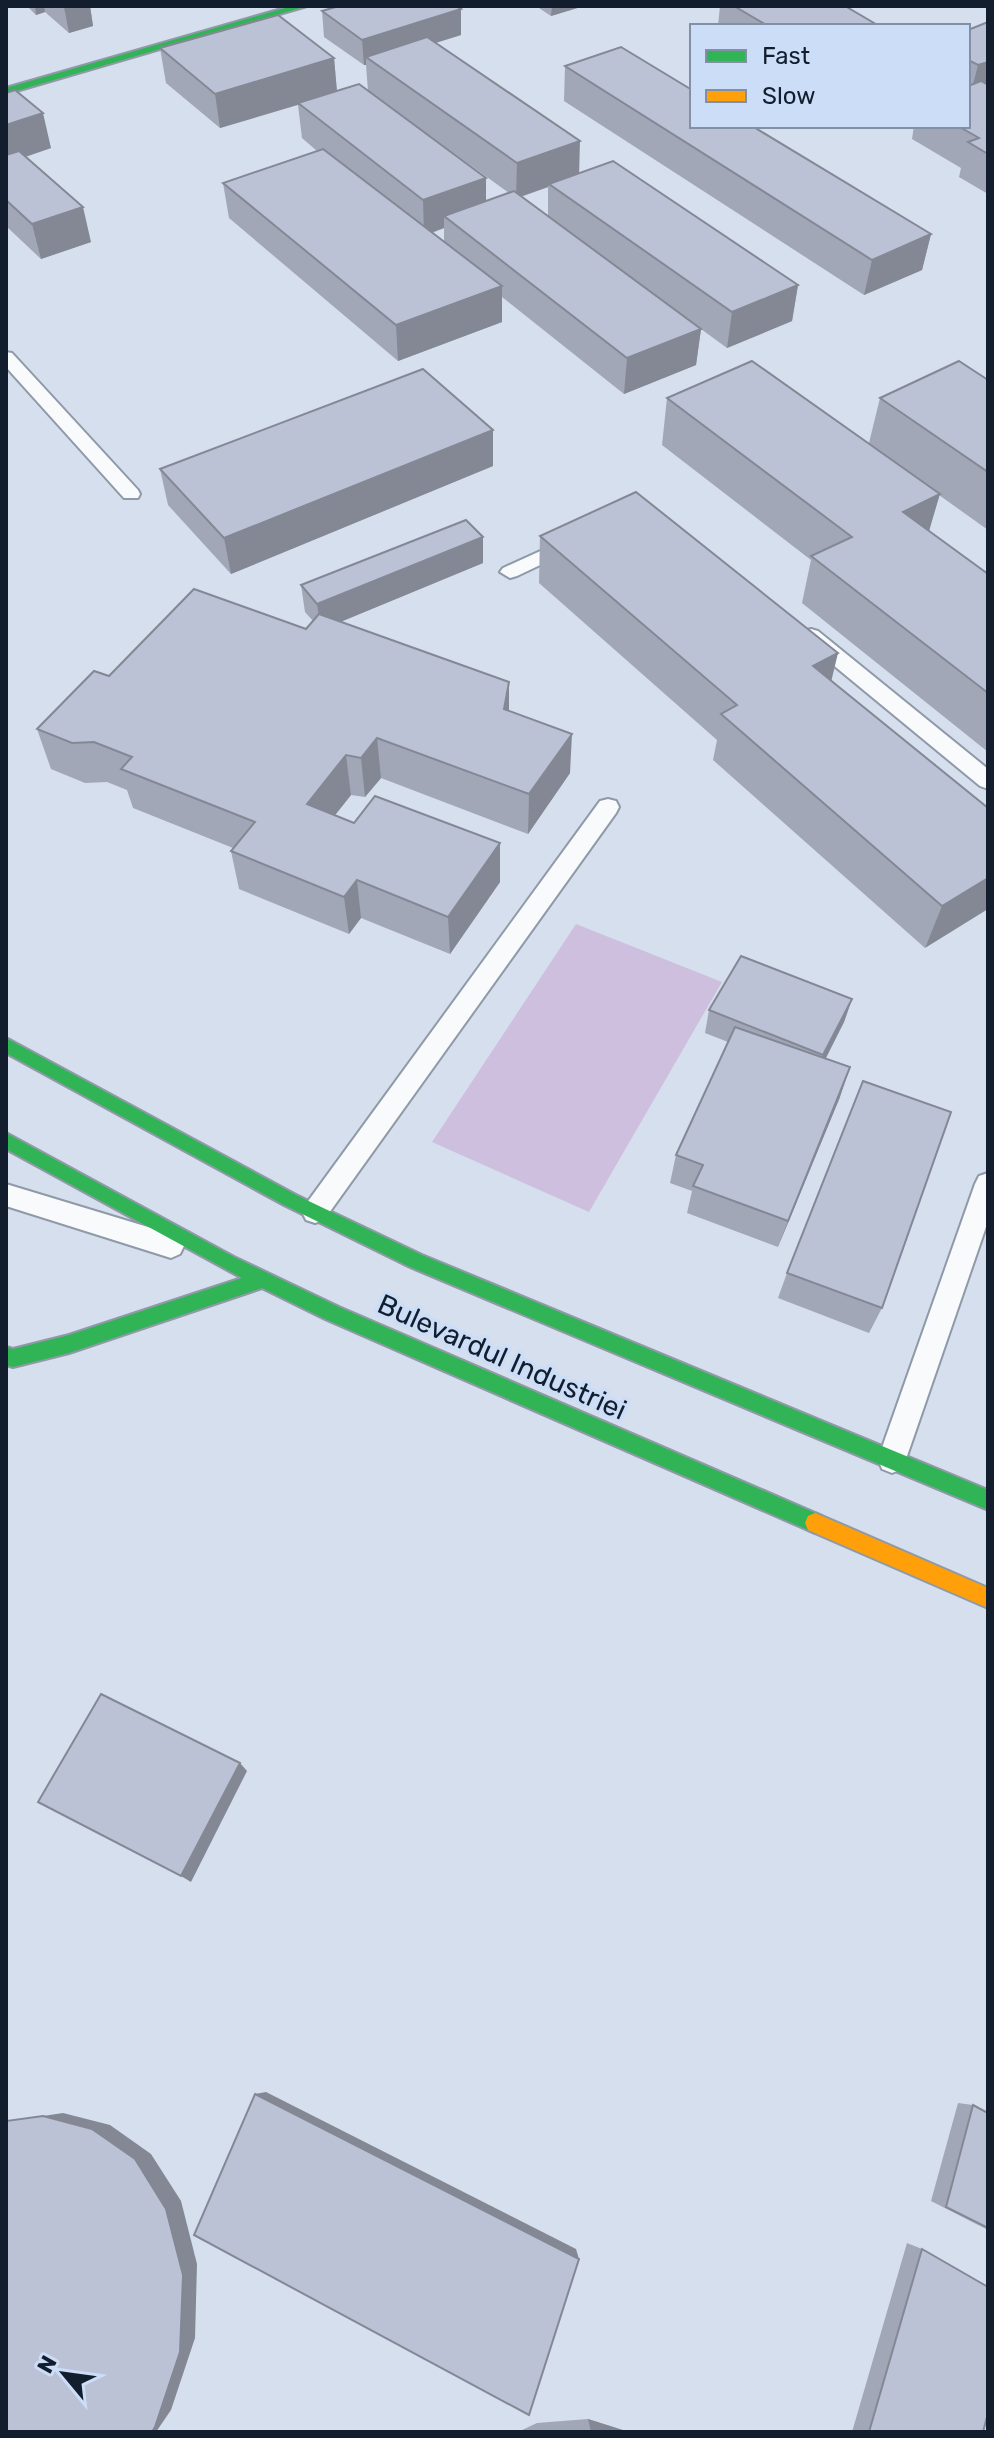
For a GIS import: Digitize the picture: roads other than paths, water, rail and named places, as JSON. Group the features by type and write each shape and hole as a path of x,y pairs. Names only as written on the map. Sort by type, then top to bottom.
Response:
{"main road":[{"path":"6,91 302,6"},
{"name":"Bulevardul Industriei","path":"6,1045 315,1212 416,1261 988,1500"},
{"name":"Bulevardul Industriei","path":"6,1140 262,1280 723,1485 988,1598"},
{"path":"6,1356 13,1358 69,1344 262,1280"}],"lane":[{"path":"6,357 131,494"},
{"path":"510,572 587,536"},
{"path":"797,625 988,781"},
{"path":"315,1212 608,807"},
{"path":"892,1459 988,1184"},
{"path":"6,1195 228,1263"}]}
